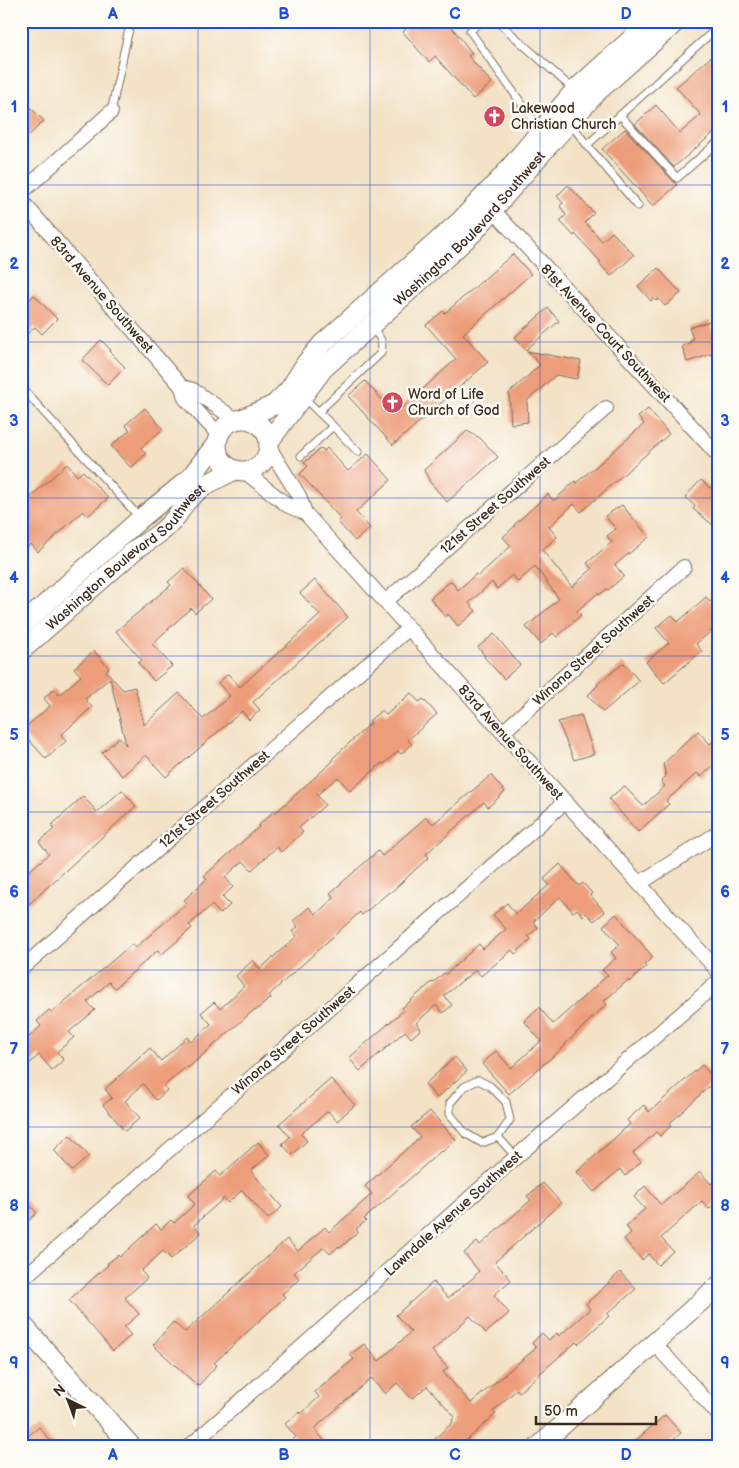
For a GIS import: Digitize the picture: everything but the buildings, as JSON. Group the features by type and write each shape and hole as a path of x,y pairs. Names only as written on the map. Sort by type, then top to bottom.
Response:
{"main road":[{"name":"Washington Boulevard Southwest","path":"240,419 274,405 289,390 306,363 322,344 460,221 501,178 575,90 651,21"},
{"name":"Washington Boulevard Southwest","path":"270,444 302,396 323,369 474,232 596,93 677,21"},
{"path":"240,419 253,420 261,425 266,432 270,444 267,458 253,470 240,471 224,462 218,450 218,439 223,428 240,419"},
{"name":"Washington Boulevard Southwest","path":"21,626 140,519 190,479 218,439"},
{"name":"Washington Boulevard Southwest","path":"21,651 136,549 166,527 198,491 212,481 240,471"},
{"path":"538,1447 718,1286"},
{"path":"21,1322 132,1447"}],"street":[{"path":"21,193 111,112"},
{"name":"83rd Avenue Southwest","path":"21,200 182,387 185,398 218,439"},
{"name":"81st Avenue Court Southwest","path":"494,210 718,455"},
{"name":"83rd Avenue Southwest","path":"182,387 193,390 240,419"},
{"name":"121st Street Southwest","path":"384,602 606,408"},
{"name":"83rd Avenue Southwest","path":"270,444 299,496 304,513"},
{"name":"83rd Avenue Southwest","path":"240,471 287,505 304,513 718,971"},
{"name":"Winona Street Southwest","path":"503,732 684,567"},
{"name":"121st Street Southwest","path":"21,969 408,628"},
{"name":"Winona Street Southwest","path":"21,1280 566,801"},
{"path":"640,883 718,833"},
{"name":"Lawndale Avenue Southwest","path":"189,1447 516,1157 718,982"},
{"path":"654,1343 718,1414"}],"lane":[{"path":"481,21 470,31 534,121 539,131"},
{"path":"497,21 575,90"},
{"path":"111,112 130,24"},
{"path":"587,145 718,27"},
{"path":"620,115 677,178 718,142"},
{"path":"569,122 638,206"},
{"path":"318,412 381,353 382,338 370,326"},
{"path":"21,387 140,519"},
{"path":"302,396 358,452"},
{"path":"301,456 333,426"},
{"path":"478,1080 490,1086 506,1102 510,1120 498,1137 482,1143 465,1133 450,1114 450,1103 464,1087 478,1080"},
{"path":"498,1137 516,1157"}],"place":[{"name":"Lakewood Christian Church","path":"495,116"},
{"name":"Word of Life Church of God","path":"392,402"}]}
